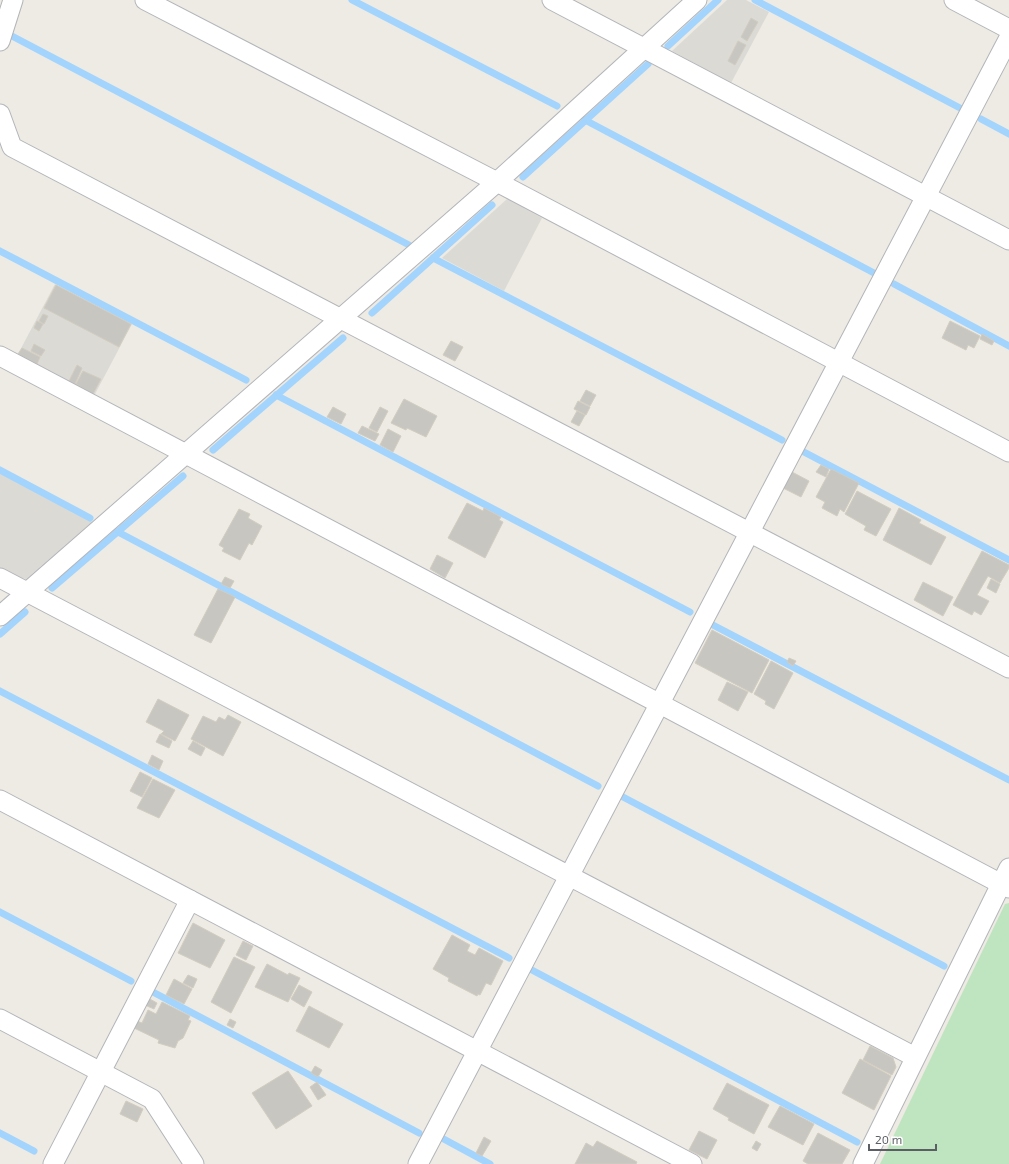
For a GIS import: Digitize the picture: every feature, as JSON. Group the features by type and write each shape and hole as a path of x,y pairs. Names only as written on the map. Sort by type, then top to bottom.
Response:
{"street":[{"path":"0,41 13,0"},
{"path":"145,0 497,182 1009,452"},
{"path":"552,0 1009,240"},
{"path":"0,616 497,182 697,0"},
{"path":"954,0 1009,29"},
{"path":"418,1164 1009,38"},
{"path":"0,114 12,147 1009,668"},
{"path":"0,356 660,704 1006,880 915,1057 863,1164"},
{"path":"0,578 915,1057"},
{"path":"0,800 692,1164"},
{"path":"52,1164 190,900"},
{"path":"0,1019 152,1099 194,1164"}],"shaded area":[{"path":"727,0 746,0 769,12 731,83 672,51"},
{"path":"507,199 542,218 504,291 442,258"},
{"path":"55,284 132,324 94,396 17,356"},
{"path":"0,473 92,522 26,579 14,576 0,569"}],"green space":[{"path":"1009,903 1009,1164 880,1164 1005,904"}],"building":[{"path":"751,18 758,22 747,41 741,37"},
{"path":"738,41 746,45 735,65 728,61"},
{"path":"56,285 131,324 119,347 44,308"},
{"path":"43,314 48,316 44,324 39,321"},
{"path":"37,321 43,324 39,331 34,328"},
{"path":"950,321 980,336 974,348 968,345 966,350 942,338"},
{"path":"982,334 994,341 992,345 980,339"},
{"path":"451,341 463,347 455,361 443,355"},
{"path":"34,344 45,350 41,356 31,351"},
{"path":"22,348 40,357 37,364 18,354"},
{"path":"77,365 82,368 75,384 69,381"},
{"path":"83,371 101,379 93,394 76,384"},
{"path":"586,390 596,395 590,406 580,401"},
{"path":"404,399 437,416 426,437 407,428 406,430 391,423"},
{"path":"578,401 590,407 586,415 574,409"},
{"path":"333,407 346,414 341,424 327,417"},
{"path":"380,407 388,411 377,432 369,428"},
{"path":"577,411 585,415 579,426 571,422"},
{"path":"362,426 379,434 375,441 358,433"},
{"path":"388,429 401,436 393,452 380,445"},
{"path":"821,465 829,469 826,477 816,472"},
{"path":"831,469 859,483 844,512 840,509 837,516 822,508 825,502 816,497"},
{"path":"792,472 809,481 801,497 783,488"},
{"path":"857,491 891,509 876,536 864,530 866,526 845,514"},
{"path":"467,503 483,511 484,508 501,517 499,520 503,522 485,558 448,538"},
{"path":"899,508 921,520 919,523 946,537 931,565 883,540"},
{"path":"239,509 250,514 248,518 262,526 252,545 249,543 240,560 222,551 224,548 219,545"},
{"path":"982,551 1009,565 1009,568 1000,583 988,576 977,595 989,601 981,615 974,611 972,615 953,605"},
{"path":"437,555 453,563 445,578 430,569"},
{"path":"225,577 234,581 230,588 221,584"},
{"path":"991,579 1000,584 996,593 987,588"},
{"path":"923,582 953,597 943,616 914,600"},
{"path":"218,589 235,597 211,643 194,635"},
{"path":"712,630 769,660 752,693 695,663"},
{"path":"789,658 796,661 793,666 787,662"},
{"path":"771,661 793,673 774,709 765,704 766,701 754,694"},
{"path":"727,682 748,692 738,711 718,700"},
{"path":"158,699 189,715 175,741 161,734 164,731 146,722"},
{"path":"228,715 241,722 223,756 191,739 203,716 216,722 219,717 225,720"},
{"path":"160,734 172,741 169,748 156,742"},
{"path":"193,741 205,748 201,756 188,749"},
{"path":"152,755 163,761 159,770 148,764"},
{"path":"140,772 152,778 142,797 130,791"},
{"path":"153,779 175,790 159,818 137,808"},
{"path":"193,923 225,940 210,968 178,953"},
{"path":"452,935 470,945 467,951 475,955 479,948 503,961 491,985 486,983 480,995 478,994 477,996 448,981 449,978 433,969"},
{"path":"243,941 253,946 246,960 236,955"},
{"path":"234,957 255,967 231,1013 211,1002"},
{"path":"267,964 288,975 289,973 300,978 288,1002 255,987"},
{"path":"188,975 197,979 193,988 183,983"},
{"path":"174,979 192,989 184,1004 166,995"},
{"path":"299,985 312,992 304,1007 291,999"},
{"path":"148,998 157,1003 154,1009 145,1005"},
{"path":"162,1002 190,1016 188,1020 191,1021 183,1038 178,1041 175,1048 158,1043 159,1040 134,1028 137,1021 142,1023 148,1010 156,1014"},
{"path":"309,1006 343,1024 329,1048 296,1031"},
{"path":"230,1019 236,1022 233,1028 227,1025"},
{"path":"870,1046 893,1058 896,1067 892,1075 863,1060"},
{"path":"860,1059 891,1076 874,1110 842,1093"},
{"path":"315,1066 322,1070 318,1077 311,1073"},
{"path":"288,1071 312,1106 276,1129 252,1093"},
{"path":"317,1082 326,1095 318,1100 310,1087"},
{"path":"727,1083 769,1105 754,1134 728,1120 729,1118 713,1109"},
{"path":"126,1101 143,1109 137,1122 120,1114"},
{"path":"780,1106 814,1124 803,1145 768,1127"},
{"path":"699,1131 717,1140 707,1159 689,1150"},
{"path":"818,1133 850,1150 842,1164 808,1164 803,1161"},
{"path":"484,1137 491,1141 482,1156 476,1153"},
{"path":"597,1141 637,1162 636,1164 575,1164 586,1143 593,1147"},
{"path":"756,1141 761,1144 757,1151 752,1148"}],"waterway":[{"path":"352,0 557,106"},
{"path":"668,46 718,0"},
{"path":"755,0 960,108"},
{"path":"10,35 409,245"},
{"path":"523,177 648,64"},
{"path":"981,119 1009,134"},
{"path":"585,120 874,273"},
{"path":"372,313 492,205"},
{"path":"0,251 246,380"},
{"path":"433,258 782,440"},
{"path":"894,284 1009,346"},
{"path":"213,450 343,338"},
{"path":"276,395 690,612"},
{"path":"804,452 1009,560"},
{"path":"0,470 90,518"},
{"path":"52,588 183,476"},
{"path":"118,532 598,786"},
{"path":"0,634 25,612"},
{"path":"711,624 1009,780"},
{"path":"0,691 509,958"},
{"path":"623,797 944,966"},
{"path":"0,912 131,981"},
{"path":"530,969 857,1142"},
{"path":"151,991 419,1133"},
{"path":"0,1133 34,1151"},
{"path":"440,1137 490,1164"}]}
